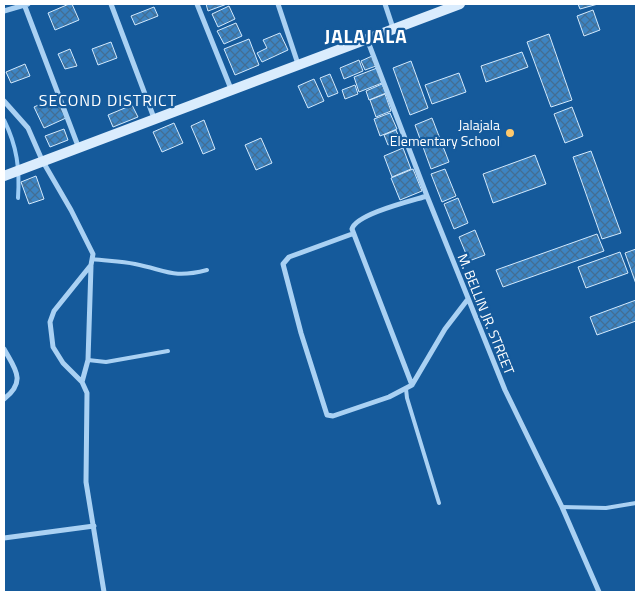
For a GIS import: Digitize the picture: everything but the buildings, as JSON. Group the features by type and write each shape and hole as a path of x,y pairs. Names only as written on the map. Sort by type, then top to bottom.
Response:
{"main road":[{"path":"4,176 78,146 460,4"}],"street":[{"path":"4,11 25,4 78,146"},
{"path":"111,4 154,118"},
{"path":"196,4 231,89"},
{"path":"278,4 298,64"},
{"path":"385,4 394,28"},
{"name":"M. BELLIN JR. STREET","path":"367,38 426,196 505,390 562,507 600,592"},
{"path":"4,101 28,128 42,160 71,210 90,248 92,262 88,360 82,382"},
{"path":"409,387 352,234 353,225 356,222 383,210 426,196"},
{"path":"352,234 289,257 283,264 327,415 333,416 409,387 445,329 468,298"},
{"path":"92,262 54,311 50,322 50,333 53,347 63,363 82,382 88,399 86,482 104,592"},
{"path":"4,348 16,369 18,379 15,388 4,399"},
{"path":"4,538 94,526"}],"lane":[{"path":"92,262 136,264 165,273 193,273 207,270"},
{"path":"88,360 106,362 168,350"},
{"path":"409,387 407,398 439,503"},
{"path":"562,507 606,508 636,503"}],"waterway":[{"path":"4,120 17,158 18,198"}],"place":[{"name":"Jalajala Elementary School","path":"510,133"}],"district":[{"name":"JALAJALA","path":"366,36"},
{"name":"SECOND DISTRICT","path":"108,100"}]}
